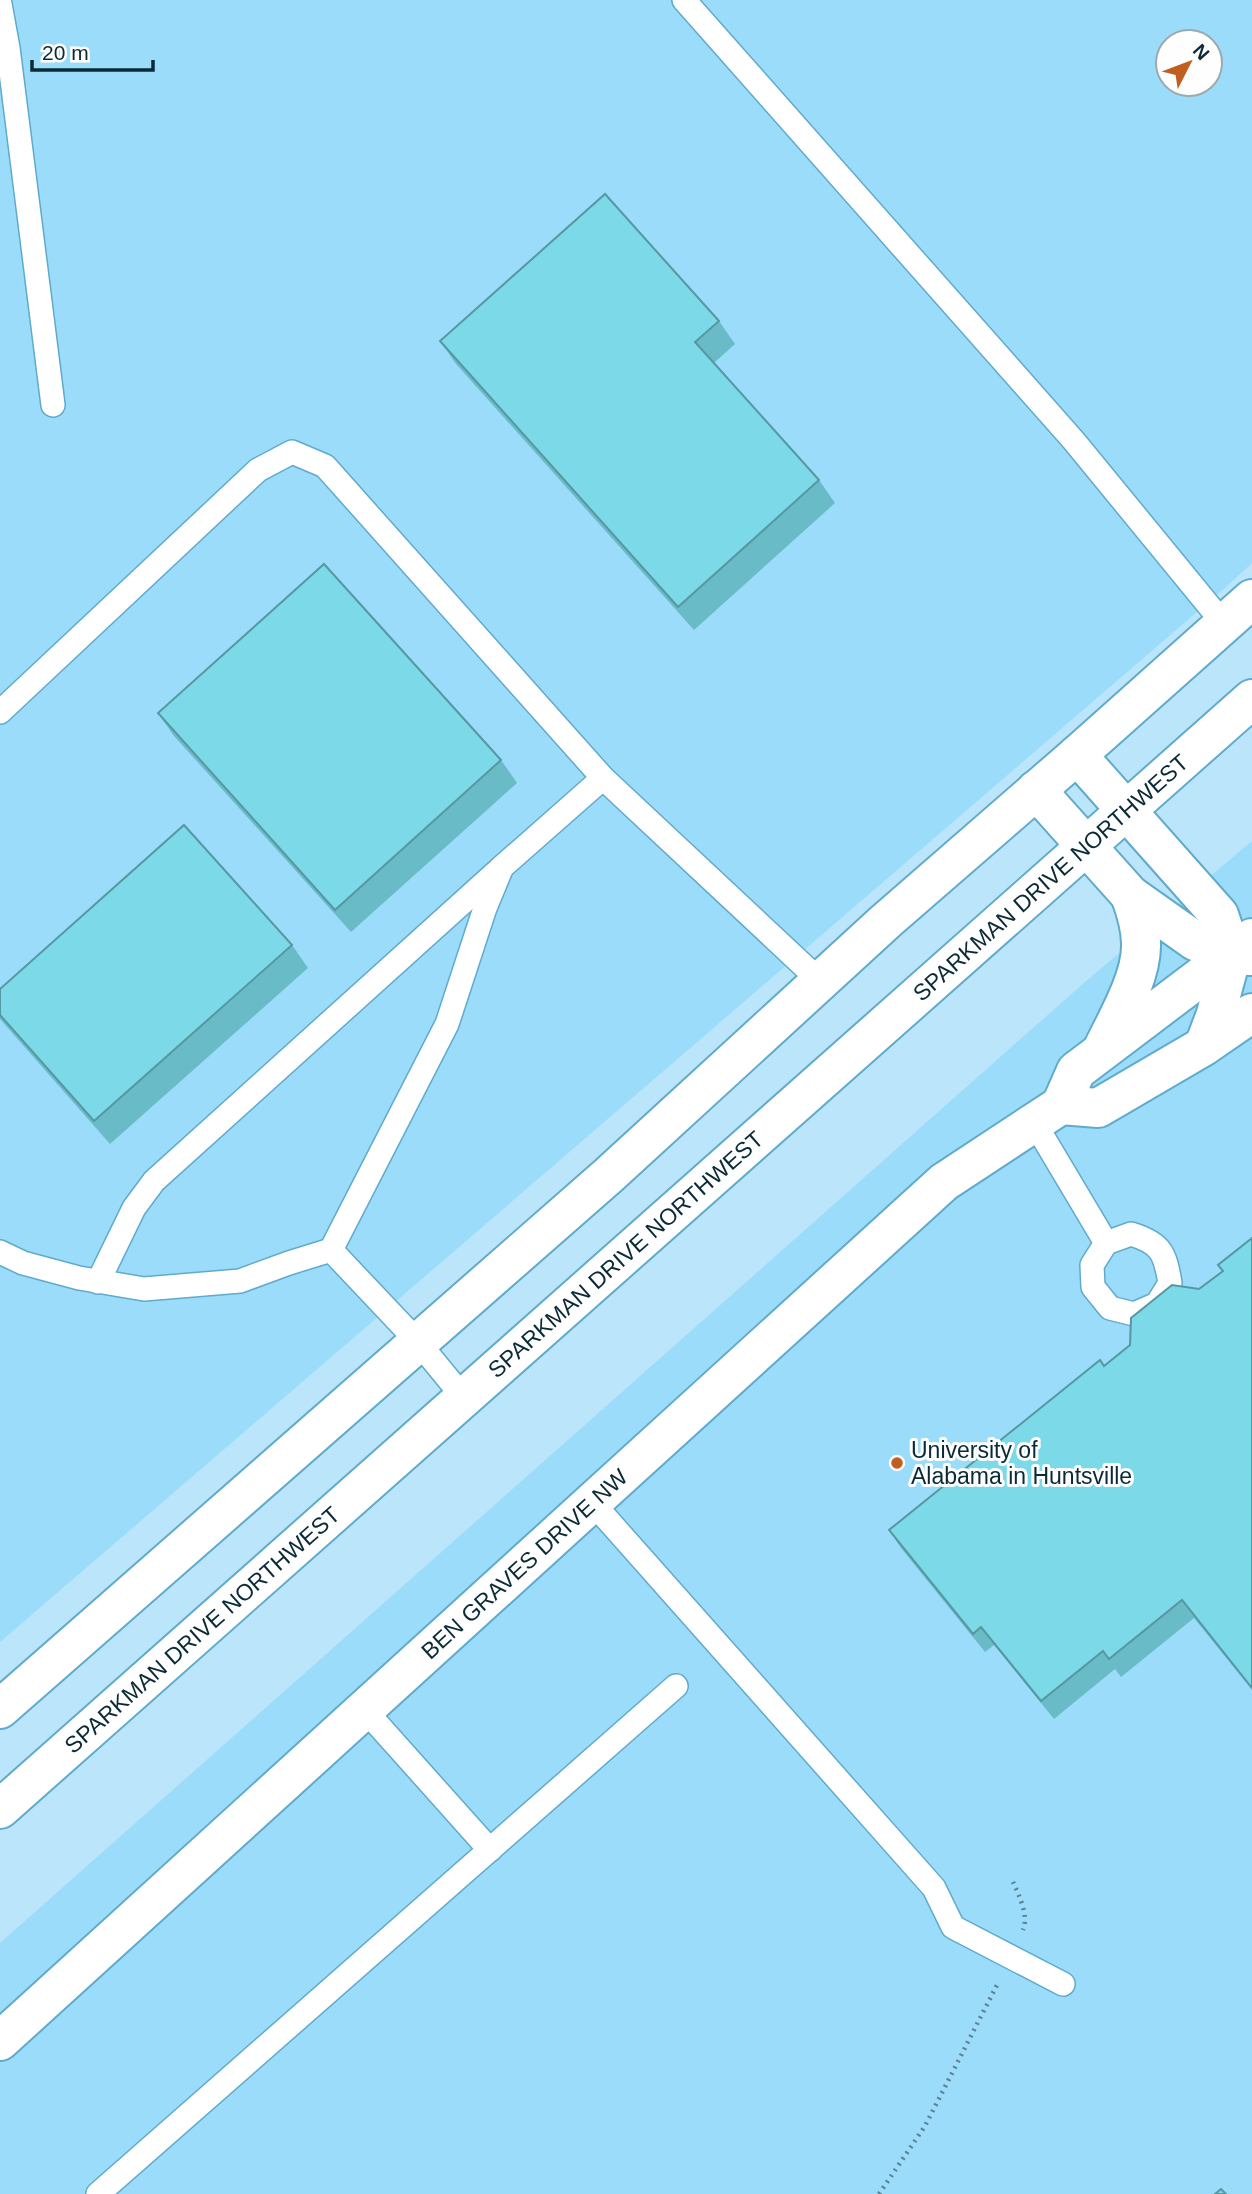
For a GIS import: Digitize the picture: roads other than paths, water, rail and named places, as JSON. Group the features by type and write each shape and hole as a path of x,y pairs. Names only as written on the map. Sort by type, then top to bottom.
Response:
{"main road":[{"path":"0,1709 608,1175 820,981 1252,599"},
{"name":"SPARKMAN DRIVE NORTHWEST","path":"0,1810 1252,699"},
{"path":"1077,755 1219,915 1245,950"},
{"path":"1036,790 1130,895 1195,941 1245,950"},
{"path":"1101,1052 1123,1007 1139,962 1140,930 1130,895"},
{"path":"1204,1046 1245,950"},
{"path":"1048,1114 1076,1071 1245,950"},
{"path":"1048,1114 1098,1108 1204,1046 1252,1013"},
{"name":"BEN GRAVES DRIVE NW","path":"0,2041 944,1182 1048,1114"}],"lane":[{"path":"684,0 1074,441 1224,624"},
{"path":"0,4 8,48 53,405"},
{"path":"0,712 258,471 292,452 325,466 603,778 820,981"},
{"path":"98,1282 134,1208 154,1181 603,778"},
{"path":"0,1252 23,1263 98,1282 144,1289 240,1281 331,1250 447,1024 485,908 502,867"},
{"path":"1048,1114 1106,1243"},
{"path":"331,1250 418,1342 464,1398"},
{"path":"591,1501 934,1888 953,1927 1063,1984"},
{"path":"98,2194 676,1686"},
{"path":"364,1709 489,1850"}],"place":[{"name":"University of Alabama in Huntsville","path":"897,1463"}]}
